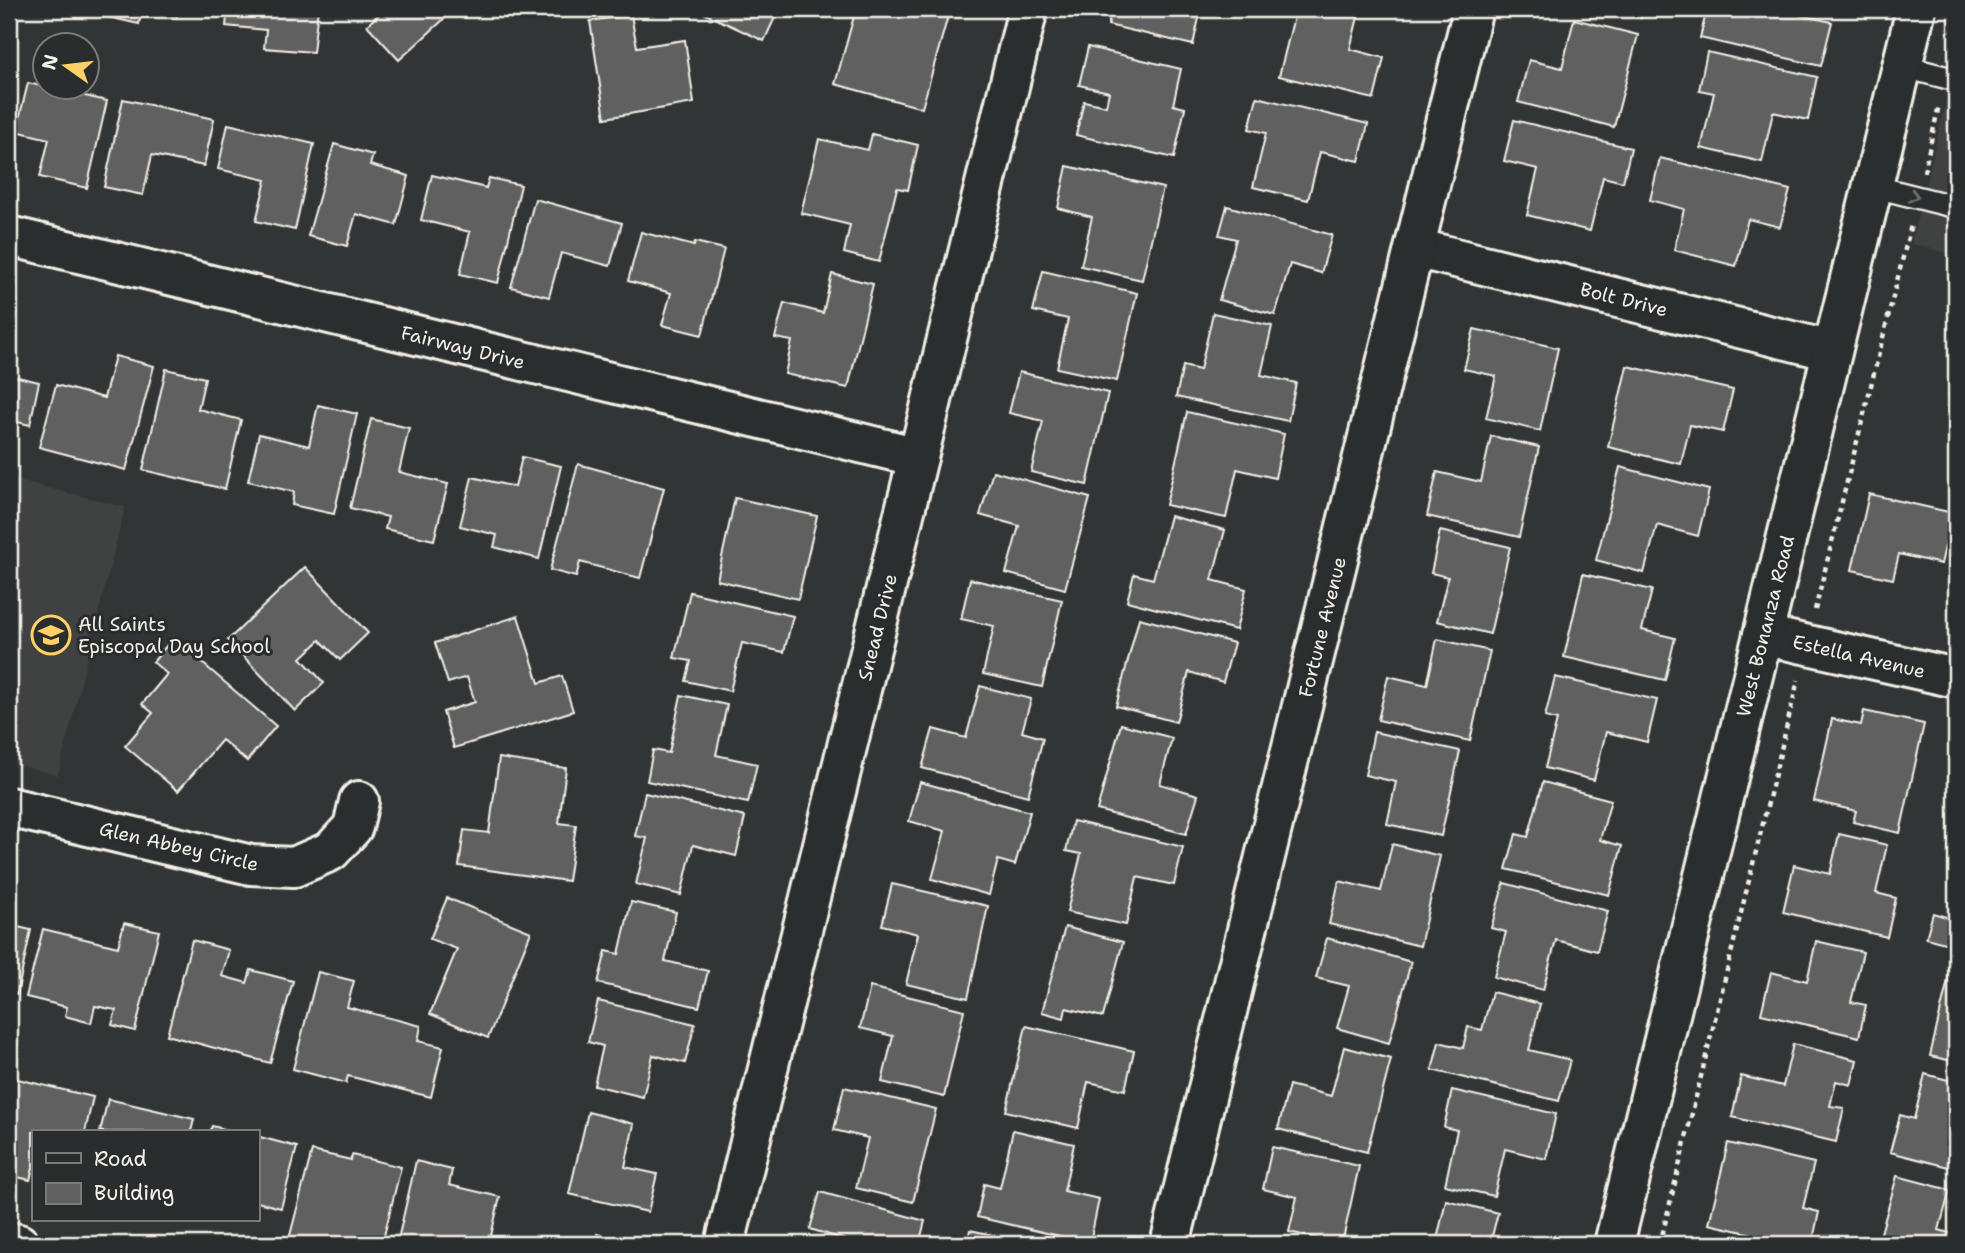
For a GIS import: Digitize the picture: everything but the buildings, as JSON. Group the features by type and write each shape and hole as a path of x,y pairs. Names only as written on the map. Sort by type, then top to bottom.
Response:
{"street":[{"name":"Snead Drive","path":"725,1244 1028,9"},
{"name":"Fortune Avenue","path":"1170,1244 1473,9"},
{"name":"West Bonanza Road","path":"1614,1244 1916,9"},
{"name":"Fairway Drive","path":"9,236 918,457"},
{"name":"Bolt Drive","path":"1415,248 1832,351"},
{"name":"Estella Avenue","path":"1763,635 1956,678"},
{"name":"Glen Abbey Circle","path":"9,807 251,865 294,867 331,851 353,827 359,801"},
{"path":"9,1242 19,1244"}],"lane":[{"path":"1901,66 1956,80"},
{"path":"1872,186 1956,207"}],"shaded area":[{"path":"1956,60 1956,255 1911,244"},
{"name":"All Saints Episcopal Day School","path":"9,478 125,507 58,775 9,763"}],"place":[{"name":"All Saints Episcopal Day School","path":"51,635"}]}
